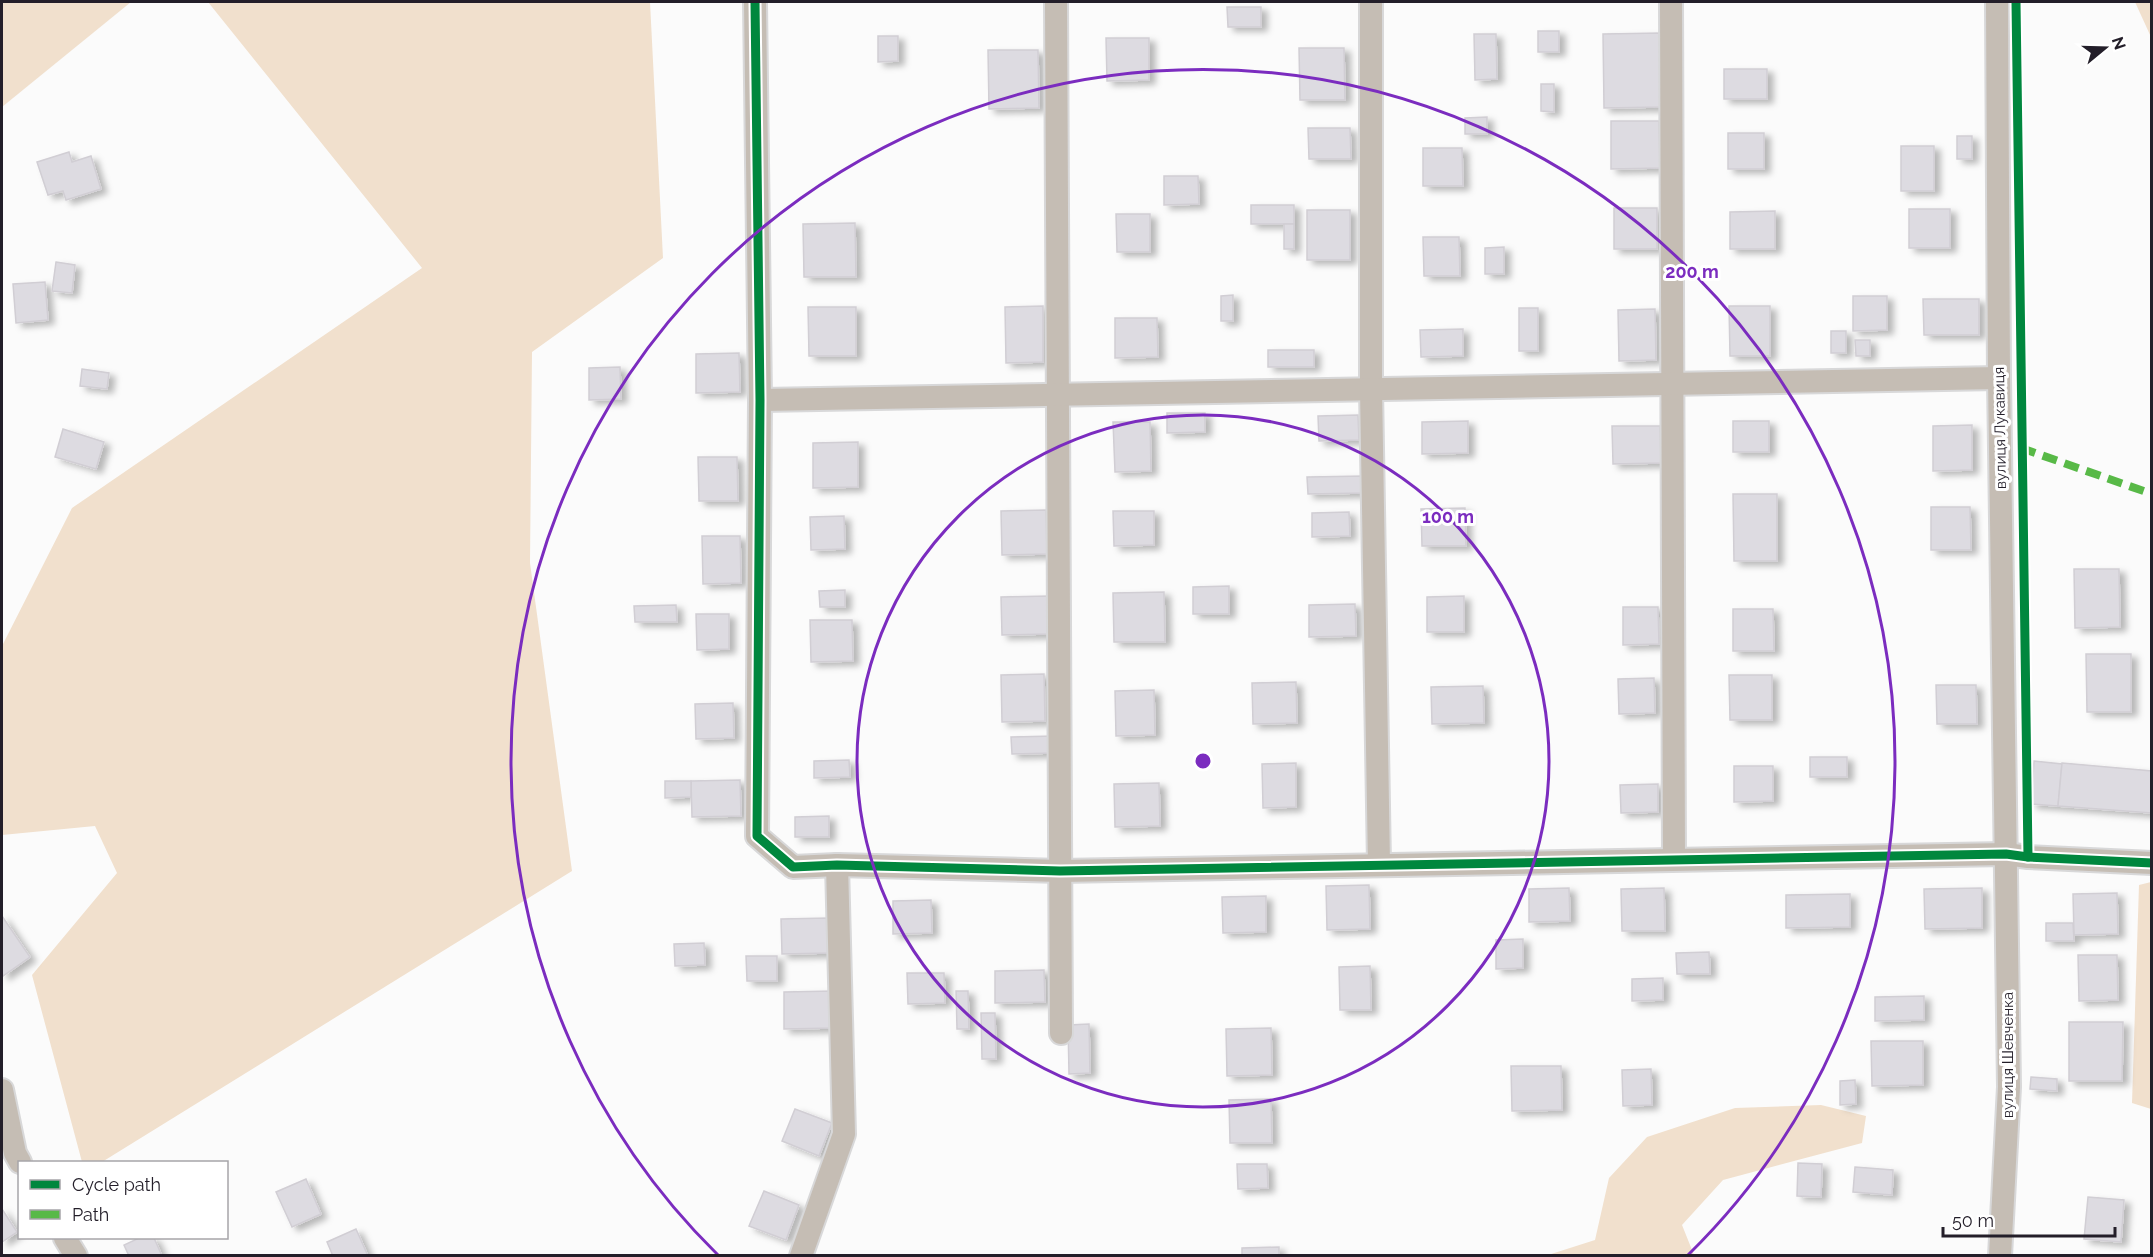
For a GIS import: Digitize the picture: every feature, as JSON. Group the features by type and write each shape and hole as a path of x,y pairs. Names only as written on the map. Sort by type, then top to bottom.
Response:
{"street":[{"path":"754,2 760,400 757,836 793,867 837,865 1060,871 2006,854 2039,858 2151,863"},
{"path":"1056,2 1061,1033"},
{"path":"1371,2 1371,389 1379,865"},
{"path":"1671,2 1674,859"},
{"name":"вулиця Лукавиця","path":"1997,2 1999,378 2006,854"},
{"path":"760,400 1999,378"},
{"name":"вулиця Шевченка","path":"2000,1256 2009,1087 2006,854"},
{"path":"801,1256 844,1134 837,865"},
{"path":"2,1090 15,1153 19,1161"},
{"path":"66,1239 76,1256"}],"shaded area":[{"path":"2,2 131,2 2,107"},
{"path":"208,2 650,2 663,258 532,352 530,563 572,871 104,1161 82,1161 32,975 117,873 95,826 2,835 2,646 72,508 422,268"},
{"path":"2135,2 2151,2 2151,37"},
{"path":"2152,882 2151,1109 2132,1103 2139,885"},
{"path":"1821,1105 1866,1116 1862,1143 1723,1180 1682,1225 1694,1255 1548,1255 1595,1240 1609,1178 1647,1137 1735,1108"}],"building":[{"path":"1227,7 1261,7 1261,27 1228,27"},
{"path":"1538,31 1559,31 1559,52 1538,52"},
{"path":"1660,33 1661,107 1604,108 1603,34"},
{"path":"1474,34 1496,34 1497,79 1475,80"},
{"path":"878,36 898,36 898,61 878,62"},
{"path":"1106,38 1149,38 1149,80 1107,81"},
{"path":"1299,48 1344,48 1345,100 1300,100"},
{"path":"988,50 1038,50 1039,108 989,109"},
{"path":"1724,69 1767,69 1767,99 1724,99"},
{"path":"1541,84 1554,84 1554,112 1541,111"},
{"path":"1487,117 1487,134 1465,134 1465,118"},
{"path":"1611,121 1659,121 1660,168 1611,169"},
{"path":"1308,128 1350,128 1351,159 1309,159"},
{"path":"1728,133 1764,133 1764,169 1728,169"},
{"path":"1957,136 1972,136 1972,159 1957,159"},
{"path":"1901,146 1934,146 1934,191 1901,191"},
{"path":"1423,148 1462,148 1463,186 1423,186"},
{"path":"69,152 72,162 91,156 101,189 66,200 63,191 48,195 37,162"},
{"path":"1164,176 1198,176 1199,204 1164,205"},
{"path":"1251,205 1294,205 1294,224 1251,224"},
{"path":"1614,208 1657,208 1657,249 1614,249"},
{"path":"1909,209 1950,209 1950,248 1909,248"},
{"path":"1307,210 1350,210 1350,260 1307,260"},
{"path":"1775,211 1775,249 1730,249 1730,212"},
{"path":"1116,214 1150,214 1150,252 1117,252"},
{"path":"855,223 856,277 804,277 803,224"},
{"path":"1284,224 1294,224 1294,249 1284,249"},
{"path":"1423,237 1459,237 1460,276 1424,276"},
{"path":"1504,247 1504,274 1485,274 1485,248"},
{"path":"56,262 75,265 72,293 52,291"},
{"path":"45,282 48,320 16,323 13,284"},
{"path":"1233,295 1233,321 1221,321 1221,296"},
{"path":"1853,296 1887,296 1887,330 1853,331"},
{"path":"1923,299 1979,299 1979,335 1924,335"},
{"path":"1043,306 1043,362 1006,363 1005,307"},
{"path":"1729,306 1770,306 1770,356 1730,356"},
{"path":"808,307 856,307 856,356 809,356"},
{"path":"1519,308 1538,308 1538,351 1519,351"},
{"path":"1655,309 1656,360 1619,361 1618,310"},
{"path":"1115,318 1157,318 1158,357 1115,358"},
{"path":"1463,329 1463,356 1421,357 1420,330"},
{"path":"1831,331 1846,331 1846,353 1831,353"},
{"path":"1855,340 1870,340 1870,356 1856,356"},
{"path":"1268,350 1314,350 1314,367 1268,367"},
{"path":"739,353 740,392 696,393 696,354"},
{"path":"620,367 621,399 589,400 589,368"},
{"path":"82,369 109,373 107,389 80,386"},
{"path":"1167,413 1205,413 1205,432 1167,433"},
{"path":"1358,415 1359,440 1319,441 1318,416"},
{"path":"1468,421 1468,453 1422,454 1422,422"},
{"path":"1733,421 1769,421 1769,452 1733,452"},
{"path":"1113,422 1150,422 1151,471 1115,472"},
{"path":"1972,425 1972,470 1933,471 1933,426"},
{"path":"1612,426 1660,426 1661,463 1613,464"},
{"path":"63,429 104,442 96,469 55,457"},
{"path":"858,442 858,487 813,488 813,443"},
{"path":"698,457 737,457 738,501 699,501"},
{"path":"1364,476 1365,493 1308,494 1307,477"},
{"path":"1733,494 1777,494 1777,561 1734,561"},
{"path":"1931,507 1970,507 1971,550 1931,550"},
{"path":"1465,508 1466,546 1422,546 1421,509"},
{"path":"1046,510 1047,554 1002,555 1001,511"},
{"path":"1113,511 1154,511 1154,545 1114,546"},
{"path":"1349,512 1350,536 1312,537 1312,513"},
{"path":"844,516 845,549 811,550 810,517"},
{"path":"702,536 740,536 741,583 703,584"},
{"path":"2074,569 2119,569 2120,627 2075,628"},
{"path":"1229,586 1229,614 1193,614 1193,587"},
{"path":"845,590 845,607 820,607 819,591"},
{"path":"1164,592 1165,642 1114,642 1113,593"},
{"path":"1049,596 1049,634 1002,635 1001,597"},
{"path":"1464,596 1464,632 1427,632 1427,597"},
{"path":"1355,604 1356,636 1309,637 1309,605"},
{"path":"676,605 677,622 635,622 634,606"},
{"path":"1623,607 1658,607 1659,644 1623,645"},
{"path":"1733,609 1773,609 1774,651 1733,651"},
{"path":"696,614 729,614 729,649 697,650"},
{"path":"810,620 852,620 853,661 811,662"},
{"path":"2086,654 2131,654 2131,712 2087,712"},
{"path":"1044,674 1045,721 1002,722 1001,675"},
{"path":"1729,675 1772,675 1772,720 1730,720"},
{"path":"1654,678 1655,713 1619,714 1618,679"},
{"path":"1296,682 1297,723 1253,724 1252,683"},
{"path":"1936,685 1976,685 1977,724 1937,724"},
{"path":"1483,686 1484,723 1432,724 1431,687"},
{"path":"1154,690 1155,735 1116,736 1115,691"},
{"path":"733,703 734,738 696,739 695,704"},
{"path":"1054,736 1055,753 1012,754 1011,737"},
{"path":"1810,757 1847,757 1847,777 1810,777"},
{"path":"849,760 850,777 814,778 814,761"},
{"path":"2034,761 2062,764 2058,806 2031,804"},
{"path":"1296,763 1296,807 1263,808 1262,764"},
{"path":"2062,763 2152,771 2152,813 2058,806"},
{"path":"1734,766 1773,766 1773,801 1734,802"},
{"path":"740,780 741,816 692,817 691,781"},
{"path":"665,781 691,781 691,797 665,798"},
{"path":"1159,783 1160,826 1115,827 1114,784"},
{"path":"1658,784 1658,812 1621,813 1620,785"},
{"path":"829,816 829,837 795,837 795,817"},
{"path":"1369,885 1370,929 1327,930 1326,886"},
{"path":"1569,888 1570,921 1529,922 1529,889"},
{"path":"1664,888 1665,931 1622,931 1621,889"},
{"path":"1982,888 1982,928 1925,929 1924,889"},
{"path":"2117,893 2118,934 2074,935 2073,894"},
{"path":"1850,894 1850,927 1786,928 1786,895"},
{"path":"1266,896 1266,932 1223,933 1222,897"},
{"path":"931,900 932,933 893,934 893,901"},
{"path":"2,916 30,957 3,976 2,973"},
{"path":"829,918 830,953 782,954 781,919"},
{"path":"2046,923 2073,923 2074,941 2046,941"},
{"path":"1523,939 1523,968 1496,969 1496,940"},
{"path":"704,943 705,965 675,966 674,944"},
{"path":"1709,952 1710,974 1677,974 1676,953"},
{"path":"2078,955 2117,955 2118,1000 2079,1001"},
{"path":"746,956 777,956 777,981 747,981"},
{"path":"1370,966 1371,1010 1340,1010 1339,967"},
{"path":"1044,970 1045,1002 995,1003 995,971"},
{"path":"907,973 944,973 945,1003 908,1004"},
{"path":"1663,978 1663,1000 1632,1001 1632,979"},
{"path":"833,991 834,1028 784,1029 784,992"},
{"path":"956,991 968,991 969,1029 957,1029"},
{"path":"1924,996 1924,1020 1875,1021 1875,997"},
{"path":"981,1013 995,1013 996,1059 982,1059"},
{"path":"2069,1022 2123,1022 2122,1081 2069,1081"},
{"path":"1089,1024 1090,1073 1069,1074 1068,1025"},
{"path":"1271,1028 1272,1075 1227,1076 1226,1029"},
{"path":"1871,1041 1923,1041 1923,1085 1872,1086"},
{"path":"1511,1066 1561,1066 1562,1110 1512,1111"},
{"path":"1651,1069 1652,1105 1623,1106 1622,1070"},
{"path":"2031,1077 2057,1079 2057,1091 2030,1089"},
{"path":"1855,1080 1856,1104 1840,1105 1840,1081"},
{"path":"1271,1099 1272,1143 1230,1143 1229,1100"},
{"path":"795,1109 832,1123 819,1156 782,1141"},
{"path":"1798,1163 1822,1164 1821,1197 1797,1196"},
{"path":"1237,1164 1267,1164 1268,1188 1238,1189"},
{"path":"1855,1167 1893,1170 1892,1195 1853,1192"},
{"path":"306,1179 321,1214 292,1227 276,1192"},
{"path":"764,1191 799,1205 786,1240 749,1226"},
{"path":"2088,1197 2124,1200 2121,1242 2084,1239"},
{"path":"2,1209 17,1232 2,1242"},
{"path":"356,1229 368,1256 333,1256 327,1242"},
{"path":"137,1239 154,1239 162,1256 129,1256 124,1245"},
{"path":"1279,1247 1279,1256 1242,1256 1242,1248"}],"marked path":[{"path":"2021,448 2152,494"}],"cycle path":[{"path":"755,2 760,400 757,836 793,867 837,865 1060,871 2006,854 2152,863"},
{"path":"2016,2 2028,857"}]}
